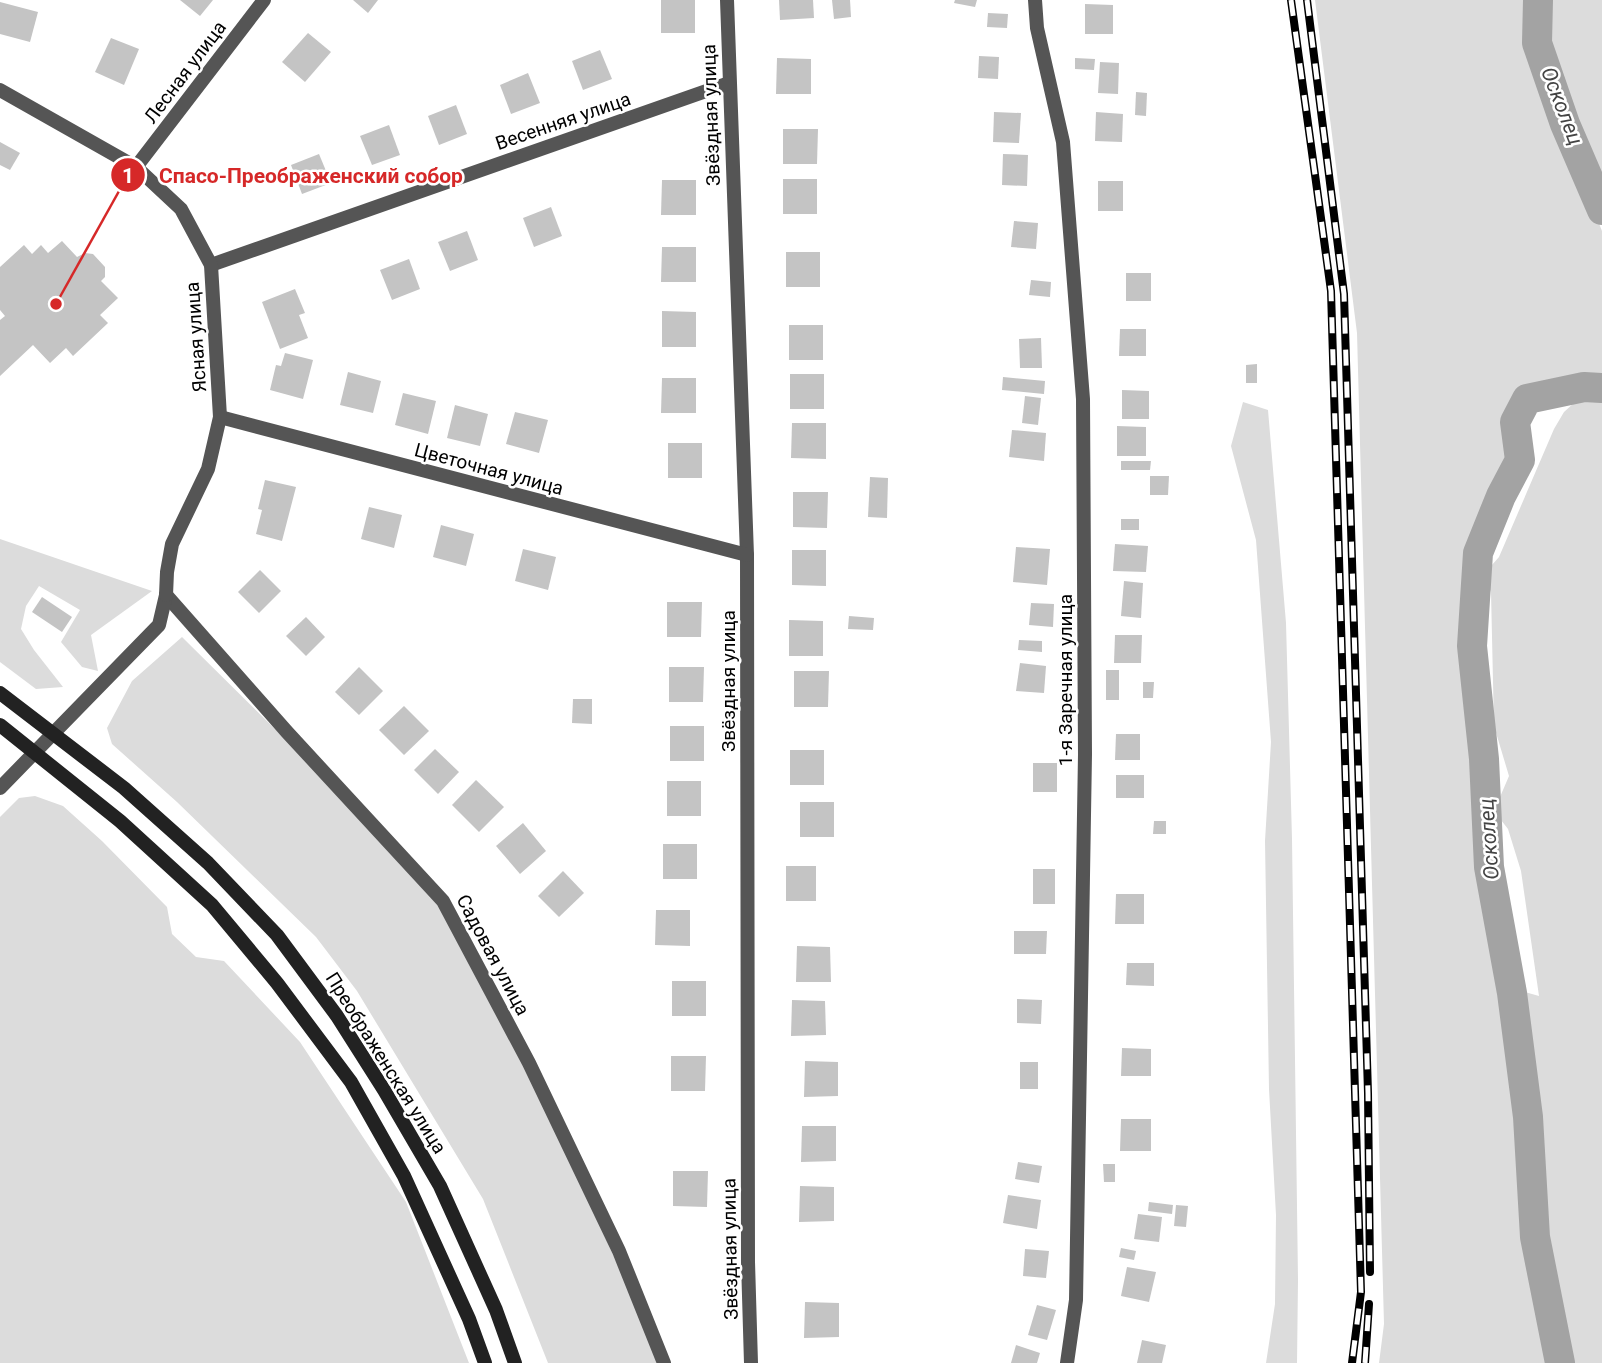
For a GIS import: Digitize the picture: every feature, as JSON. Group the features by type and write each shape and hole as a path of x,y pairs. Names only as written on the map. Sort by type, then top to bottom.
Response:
{"main road":[{"name":"Преображенская улица","path":"0,693 124,788 208,863 276,935 330,1006 384,1090 440,1186 496,1310 515,1363"},
{"name":"Преображенская улица","path":"0,725 120,821 212,905 277,983 351,1082 404,1176 469,1319 485,1363"}],"street":[{"name":"Лесная улица","path":"136,167 264,0"},
{"name":"Звёздная улица","path":"727,0 747,555 748,1262 751,1363"},
{"name":"1-я Заречная улица","path":"1035,0 1037,28 1063,142 1083,399 1085,754 1077,1272 1067,1363"},
{"name":"Весенняя улица","path":"211,265 729,83"},
{"name":"Ясная улица","path":"0,90 136,167 181,209 211,265 220,417 208,469 172,544 166,595 159,625 0,788"},
{"name":"Цветочная улица","path":"220,417 747,555"},
{"name":"Садовая улица","path":"166,595 287,732 443,901 535,1076 619,1251 664,1363"}],"shaded area":[{"path":"1315,0 1534,0 1532,43 1563,133 1602,231 1602,385 1585,385 1526,397 1512,420 1516,459 1474,552 1467,647 1480,759 1484,871 1506,993 1522,1117 1531,1238 1554,1363 1379,1363 1384,1324 1357,333"},
{"path":"1544,0 1602,0 1602,199 1542,41"},
{"path":"1586,392 1602,392 1602,1363 1565,1363 1541,1233 1533,1116 1518,990 1539,996 1521,871 1508,829 1494,811 1509,776 1494,726 1491,592 1484,574 1499,557 1554,429 1564,412"},
{"path":"1243,402 1268,410 1286,623 1292,839 1297,1363 1266,1363 1275,1304 1276,1215 1269,1089 1265,841 1271,742 1256,540 1231,446"},
{"path":"0,539 152,591 91,635 98,671 82,667 61,642 80,610 39,586 26,606 21,629 63,687 36,689 0,662"},
{"path":"182,637 380,833 448,912 486,979 663,1363 548,1363 483,1199 357,991 316,937 177,802 112,744 107,728 132,681"},
{"path":"35,796 63,806 102,841 167,907 172,934 196,957 224,961 300,1042 406,1202 469,1363 0,1363 0,817 19,798"}],"building":[{"path":"180,0 213,0 200,16"},
{"path":"353,0 378,0 368,13"},
{"path":"661,0 695,0 695,33 661,33"},
{"path":"779,0 813,0 814,18 780,20"},
{"path":"832,0 850,0 851,17 834,19"},
{"path":"955,0 977,0 975,7 954,3"},
{"path":"0,2 38,12 30,42 0,34"},
{"path":"1085,4 1113,5 1113,34 1085,34"},
{"path":"988,13 1008,14 1007,28 987,27"},
{"path":"308,33 331,52 305,82 282,62"},
{"path":"111,38 139,49 124,85 95,72"},
{"path":"600,50 612,79 583,90 572,61"},
{"path":"979,56 999,57 998,79 978,78"},
{"path":"777,58 811,59 811,94 776,94"},
{"path":"1075,58 1095,59 1094,70 1075,69"},
{"path":"1100,62 1119,63 1118,94 1098,93"},
{"path":"528,73 540,103 511,114 500,85"},
{"path":"1136,92 1147,93 1146,116 1135,115"},
{"path":"456,105 467,134 439,145 428,116"},
{"path":"994,112 1021,113 1019,143 993,142"},
{"path":"1096,112 1123,114 1122,142 1095,141"},
{"path":"389,125 400,155 372,165 360,136"},
{"path":"783,129 818,129 817,164 783,164"},
{"path":"0,142 20,153 10,170 0,165"},
{"path":"319,154 331,183 302,194 291,165"},
{"path":"1003,154 1028,155 1027,186 1002,185"},
{"path":"783,179 817,179 817,214 783,214"},
{"path":"662,180 696,180 696,215 661,215"},
{"path":"1098,181 1123,181 1123,211 1098,211"},
{"path":"551,207 562,236 534,247 523,218"},
{"path":"1014,221 1038,223 1036,249 1011,247"},
{"path":"467,231 478,260 450,271 438,242"},
{"path":"62,241 77,257 85,253 93,254 105,267 105,277 101,281 118,298 100,315 108,323 73,356 66,348 50,363 33,345 0,376 0,320 5,316 0,310 0,267 24,245 32,254 41,245 48,253"},
{"path":"662,247 696,247 696,282 661,282"},
{"path":"786,252 820,252 820,287 786,287"},
{"path":"409,259 420,289 392,300 380,270"},
{"path":"1126,273 1151,273 1151,301 1126,301"},
{"path":"1031,280 1051,282 1050,297 1029,295"},
{"path":"295,289 305,313 299,315 308,338 280,349 262,302"},
{"path":"662,311 696,312 696,347 662,347"},
{"path":"789,325 823,325 823,360 789,360"},
{"path":"1120,329 1146,329 1146,356 1119,356"},
{"path":"1041,338 1042,368 1020,368 1019,339"},
{"path":"285,353 313,360 303,399 270,390 276,365 281,366"},
{"path":"1257,364 1257,383 1246,383 1246,365"},
{"path":"348,372 381,381 373,413 340,405"},
{"path":"790,374 824,374 824,409 790,409"},
{"path":"1003,377 1045,381 1044,394 1002,390"},
{"path":"662,378 696,378 696,413 661,413"},
{"path":"1122,390 1149,391 1149,419 1122,419"},
{"path":"403,393 436,401 428,434 395,425"},
{"path":"1025,396 1041,398 1038,425 1022,423"},
{"path":"455,405 488,414 480,446 447,438"},
{"path":"515,412 548,420 539,453 506,444"},
{"path":"792,423 826,423 826,459 791,458"},
{"path":"1117,426 1146,427 1146,456 1117,456"},
{"path":"1012,430 1046,433 1044,461 1009,457"},
{"path":"668,443 702,443 702,478 668,478"},
{"path":"1121,461 1151,461 1150,470 1121,470"},
{"path":"1150,476 1169,476 1168,495 1150,495"},
{"path":"870,477 888,478 887,518 868,517"},
{"path":"265,480 296,487 282,541 256,534 262,510 258,509"},
{"path":"793,492 828,492 827,528 793,527"},
{"path":"369,507 402,515 394,548 361,539"},
{"path":"1121,519 1139,519 1139,530 1121,530"},
{"path":"441,525 474,534 466,566 433,557"},
{"path":"1115,544 1148,546 1146,572 1113,571"},
{"path":"1016,547 1050,549 1047,585 1013,582"},
{"path":"523,549 556,557 548,590 515,581"},
{"path":"792,550 826,550 826,586 792,585"},
{"path":"260,570 281,591 259,613 238,592"},
{"path":"1124,581 1143,583 1141,618 1121,616"},
{"path":"42,597 72,617 62,632 32,612"},
{"path":"667,602 702,602 701,637 667,637"},
{"path":"1031,603 1054,604 1053,627 1029,625"},
{"path":"849,616 874,618 873,630 848,629"},
{"path":"306,617 325,637 306,656 286,636"},
{"path":"789,620 823,621 823,656 789,656"},
{"path":"1115,635 1142,635 1141,663 1114,663"},
{"path":"1019,640 1042,641 1042,652 1018,650"},
{"path":"1020,663 1046,666 1044,693 1016,691"},
{"path":"359,667 383,691 359,715 335,692"},
{"path":"669,667 704,667 703,702 669,702"},
{"path":"1106,670 1119,670 1119,700 1106,700"},
{"path":"794,671 829,671 828,707 794,707"},
{"path":"1143,682 1154,682 1153,698 1143,698"},
{"path":"573,699 592,699 592,724 572,723"},
{"path":"404,706 429,731 404,755 379,730"},
{"path":"670,726 704,726 704,761 670,761"},
{"path":"1116,734 1140,734 1140,760 1115,760"},
{"path":"435,749 459,772 438,794 414,770"},
{"path":"790,750 824,750 824,785 790,785"},
{"path":"1033,763 1057,763 1057,792 1033,792"},
{"path":"1116,775 1144,775 1144,798 1116,798"},
{"path":"476,780 504,807 479,832 452,805"},
{"path":"667,781 701,781 701,816 667,816"},
{"path":"800,802 834,802 834,837 800,837"},
{"path":"1154,821 1166,821 1166,834 1153,834"},
{"path":"523,823 546,851 520,874 496,846"},
{"path":"663,844 697,844 697,879 663,879"},
{"path":"786,866 816,866 816,901 786,901"},
{"path":"1033,869 1055,869 1055,904 1033,904"},
{"path":"563,871 584,893 559,917 538,896"},
{"path":"1116,894 1144,894 1144,924 1115,924"},
{"path":"656,910 690,910 690,946 655,945"},
{"path":"1014,931 1047,931 1046,954 1014,954"},
{"path":"797,946 830,947 831,982 796,982"},
{"path":"1127,963 1154,963 1154,986 1126,985"},
{"path":"672,981 706,981 706,1016 672,1016"},
{"path":"1017,999 1042,1000 1041,1024 1017,1023"},
{"path":"792,1000 825,1001 826,1035 791,1036"},
{"path":"1122,1048 1151,1049 1151,1076 1121,1076"},
{"path":"671,1056 706,1056 705,1091 671,1091"},
{"path":"805,1061 838,1062 838,1096 804,1097"},
{"path":"1020,1062 1038,1062 1038,1089 1020,1089"},
{"path":"1121,1119 1151,1119 1151,1151 1120,1151"},
{"path":"802,1126 836,1126 836,1161 801,1162"},
{"path":"1018,1162 1042,1166 1039,1183 1015,1179"},
{"path":"1103,1164 1115,1164 1115,1182 1104,1182"},
{"path":"673,1171 708,1171 707,1207 673,1206"},
{"path":"800,1186 834,1187 834,1221 799,1222"},
{"path":"1008,1195 1041,1200 1037,1229 1003,1223"},
{"path":"1149,1202 1173,1205 1172,1214 1148,1211"},
{"path":"1176,1205 1188,1206 1186,1227 1174,1226"},
{"path":"1138,1214 1162,1217 1159,1242 1134,1239"},
{"path":"1121,1248 1136,1251 1134,1260 1119,1257"},
{"path":"1025,1249 1049,1251 1046,1278 1023,1276"},
{"path":"1127,1267 1156,1272 1149,1302 1121,1296"},
{"path":"805,1302 839,1303 839,1337 804,1338"},
{"path":"1037,1305 1056,1310 1047,1340 1028,1335"},
{"path":"1142,1340 1166,1345 1162,1363 1137,1363"},
{"path":"1016,1345 1040,1353 1037,1363 1011,1363"}],"waterway":[{"name":"Осколец","path":"1538,0 1537,43 1565,124 1602,210"},
{"name":"Осколец","path":"1560,1363 1535,1237 1528,1117 1512,993 1489,867 1484,759 1472,646 1478,553 1501,496 1520,460 1515,422 1527,399 1584,387 1602,388"}],"railway":[{"path":"1291,0 1331,291 1361,1292 1352,1363"},
{"path":"1307,0 1344,294 1368,1093 1370,1272"},
{"path":"1365,1363 1369,1304"}],"place":[{"name":"Спасо-Преображенский собор","path":"56,304"}]}
